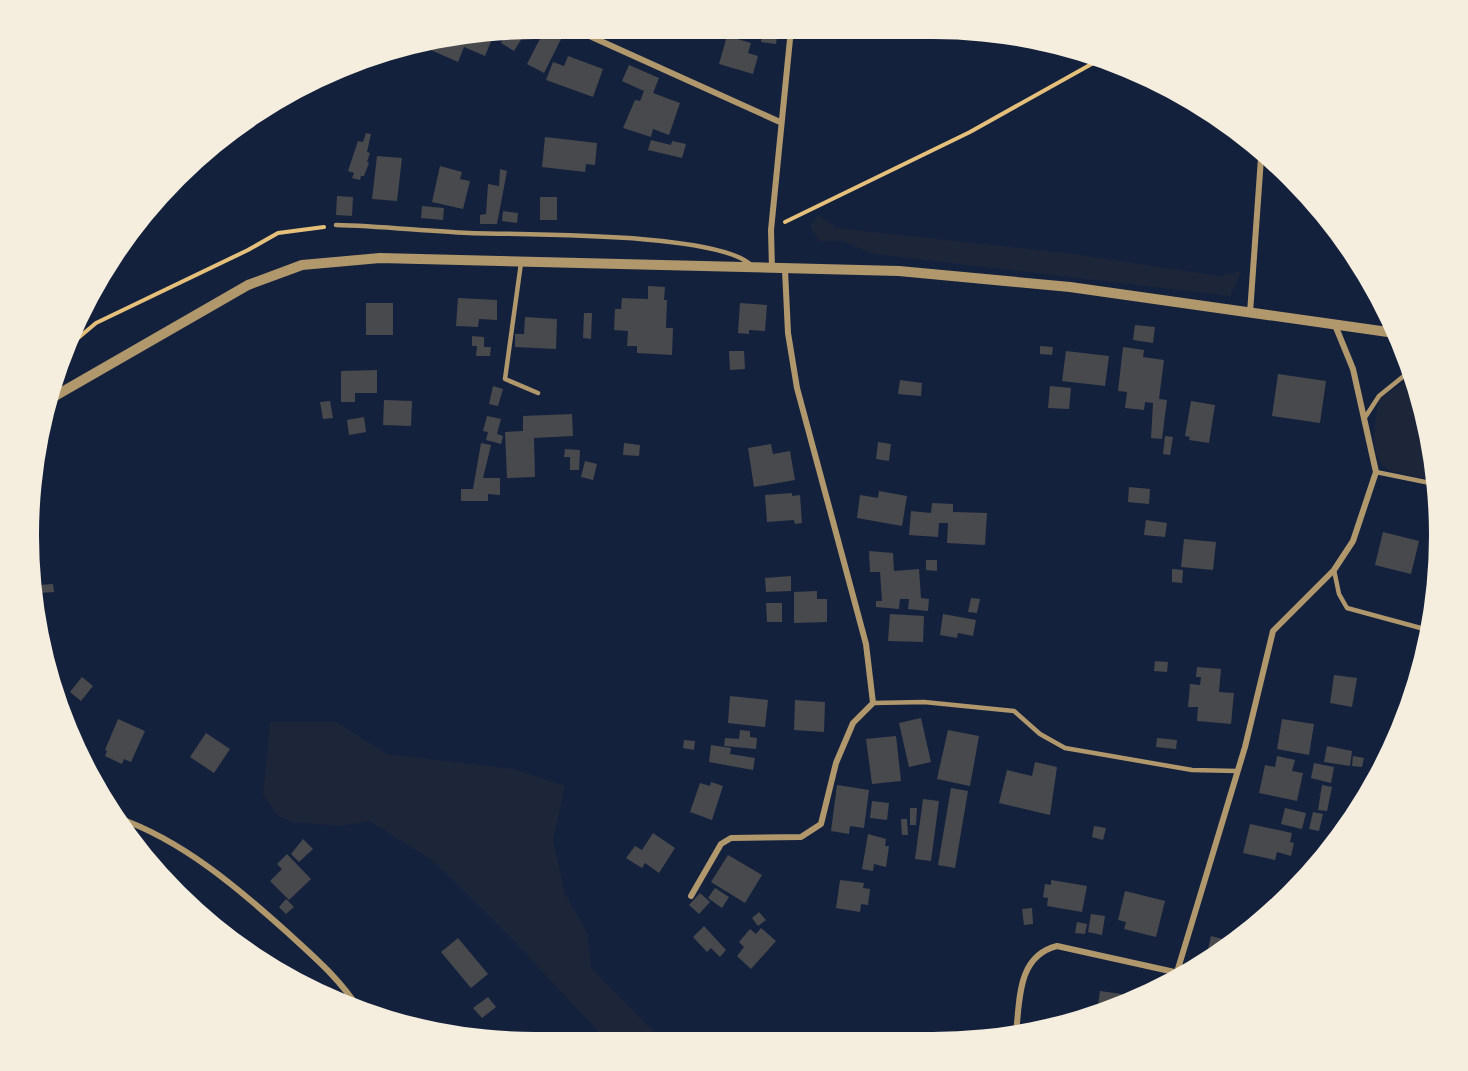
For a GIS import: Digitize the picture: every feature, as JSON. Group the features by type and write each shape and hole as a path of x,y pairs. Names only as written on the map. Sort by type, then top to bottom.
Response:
{"street":[{"path":"598,39 780,122"},
{"path":"772,270 771,230 790,39"},
{"path":"1250,314 1261,163"},
{"path":"60,393 248,285 302,265 380,258 521,260 772,270 899,271 1036,284 1385,332"},
{"path":"691,896 722,844 731,838 801,837 821,824 836,763 853,723 873,703 866,644 797,388 788,333 785,270"},
{"path":"1181,965 1237,771 1273,631 1334,570 1353,541 1376,472 1366,416 1353,369 1335,325"},
{"path":"131,823 216,871 340,981 350,996"},
{"path":"1017,1024 1024,973 1034,957 1049,948 1057,946 1170,971"}],"lane":[{"path":"336,225 629,239 713,247 743,257 755,269"},
{"path":"521,260 505,379 538,393"},
{"path":"1366,416 1379,396 1403,377"},
{"path":"1376,472 1426,482"},
{"path":"1334,570 1339,594 1347,608 1420,628"},
{"path":"873,703 924,702 1014,711 1040,734 1065,748 1192,770 1237,771"}],"path":[{"path":"771,230 970,132 1091,65"},
{"path":"81,335 96,323 248,250 278,233 336,225"}],"shaded area":[{"path":"818,215 837,228 1066,253 1220,276 1242,271 1230,296 874,254 842,241 819,241 810,226"},
{"path":"1405,382 1419,439 1426,478 1388,469 1381,464 1377,456 1374,437 1380,398"},
{"path":"270,722 336,722 387,754 514,769 565,786 553,840 565,894 588,934 591,968 654,1032 599,1032 513,940 433,861 370,821 341,826 293,822 278,816 263,795"}],"building":[{"path":"521,39 514,51 501,43 503,40"},
{"path":"540,39 561,39 544,73 527,64"},
{"path":"726,39 751,43 748,53 758,56 753,74 719,64"},
{"path":"761,39 777,39 776,44 761,42"},
{"path":"491,41 485,56 464,47 458,62 432,51"},
{"path":"568,56 603,69 593,97 546,80 553,62 564,66"},
{"path":"629,65 659,78 653,93 680,103 669,135 653,129 651,137 623,128 635,100 640,101 644,91 622,81"},
{"path":"366,133 371,134 367,152 370,153 367,162 369,163 360,180 352,178 354,173 348,171 358,141 363,142"},
{"path":"545,137 597,143 595,165 586,164 585,172 542,167"},
{"path":"651,140 671,145 672,141 686,144 682,158 648,150"},
{"path":"377,156 402,158 397,201 372,199"},
{"path":"440,166 462,172 460,179 470,181 463,209 432,202"},
{"path":"500,169 507,171 497,224 480,224 480,215 486,214 488,184 499,186"},
{"path":"337,196 353,197 352,216 336,215"},
{"path":"540,197 557,197 557,220 540,220"},
{"path":"422,206 444,208 443,220 421,218"},
{"path":"503,211 518,213 517,223 502,221"},
{"path":"648,286 665,287 666,328 673,328 672,355 637,353 637,346 627,346 628,331 614,330 615,309 621,309 622,298 648,299"},
{"path":"458,298 497,300 497,320 479,319 478,327 456,326"},
{"path":"366,303 393,303 393,335 366,335"},
{"path":"740,303 767,305 765,331 749,330 749,334 738,333"},
{"path":"584,313 592,313 591,339 583,338"},
{"path":"525,317 557,319 556,349 515,347 515,334 524,334"},
{"path":"1135,325 1155,327 1153,343 1133,340"},
{"path":"472,336 484,337 484,347 491,347 490,356 476,356 477,346 472,346"},
{"path":"1040,346 1053,347 1052,355 1040,354"},
{"path":"1123,347 1144,350 1143,357 1164,360 1159,399 1167,400 1162,439 1151,438 1153,403 1145,402 1144,410 1125,408 1127,392 1118,391"},
{"path":"729,351 744,351 745,369 730,370"},
{"path":"1066,351 1109,356 1105,386 1062,381"},
{"path":"377,370 377,393 355,393 355,402 341,402 341,371"},
{"path":"1278,374 1326,381 1320,423 1272,416"},
{"path":"900,380 922,383 921,396 898,394"},
{"path":"493,386 503,389 498,406 489,404"},
{"path":"1050,386 1071,388 1069,409 1048,408"},
{"path":"384,400 412,401 411,426 383,425"},
{"path":"330,401 333,418 323,419 320,402"},
{"path":"1191,401 1215,405 1209,443 1189,440 1190,437 1185,436"},
{"path":"572,414 573,436 534,438 535,477 507,478 505,432 523,431 523,416"},
{"path":"487,416 501,419 497,434 503,436 501,444 486,440 488,432 483,431"},
{"path":"364,417 366,432 349,435 347,420"},
{"path":"1165,436 1173,437 1170,455 1163,454"},
{"path":"878,442 891,444 889,461 876,459"},
{"path":"481,443 491,445 483,478 500,478 500,495 488,494 488,501 461,501 461,489 473,489"},
{"path":"624,443 640,445 639,456 623,455"},
{"path":"771,444 773,454 790,451 795,480 754,487 748,448"},
{"path":"565,449 580,450 579,470 570,470 570,457 564,457"},
{"path":"585,461 597,464 593,480 581,477"},
{"path":"1129,487 1150,489 1149,504 1128,502"},
{"path":"879,491 907,496 902,526 857,518 860,495 878,498"},
{"path":"792,493 792,496 800,495 802,523 795,524 794,520 767,522 765,495"},
{"path":"932,503 953,504 953,512 987,513 985,545 947,543 948,523 939,523 938,537 909,535 911,511 931,513"},
{"path":"1146,520 1167,523 1165,537 1144,535"},
{"path":"1383,532 1419,541 1411,574 1375,565"},
{"path":"1184,539 1216,542 1213,570 1181,567"},
{"path":"869,551 893,553 894,571 919,569 921,598 929,599 928,611 908,609 909,599 900,599 899,609 876,607 876,601 882,601 880,572 870,572"},
{"path":"926,560 937,560 937,571 926,570"},
{"path":"1172,569 1183,570 1182,583 1172,582"},
{"path":"791,576 791,591 766,592 765,578"},
{"path":"53,584 54,592 42,593 42,585"},
{"path":"817,591 817,599 827,599 827,622 794,623 794,592"},
{"path":"971,598 980,599 977,613 968,612"},
{"path":"766,603 782,603 782,622 767,622"},
{"path":"890,614 924,616 923,642 888,641"},
{"path":"943,614 976,620 973,636 958,633 957,638 940,635"},
{"path":"1155,661 1168,662 1167,672 1154,671"},
{"path":"1197,667 1221,669 1219,692 1234,693 1231,724 1197,721 1198,707 1188,707 1190,684 1200,685 1201,677 1196,677"},
{"path":"1334,675 1357,678 1352,707 1330,703"},
{"path":"82,677 93,686 81,701 70,692"},
{"path":"730,696 768,700 765,727 728,723"},
{"path":"795,700 825,702 824,732 794,730"},
{"path":"921,718 931,762 909,767 899,723"},
{"path":"118,719 145,731 131,762 124,759 122,764 105,756 107,751 105,750"},
{"path":"1282,719 1314,724 1309,755 1277,749"},
{"path":"740,730 750,731 750,737 757,738 756,749 724,746 725,738 739,739"},
{"path":"948,730 979,736 970,786 937,779"},
{"path":"206,733 230,749 214,773 190,757"},
{"path":"896,736 901,781 872,784 866,739"},
{"path":"1157,738 1177,740 1176,749 1156,747"},
{"path":"684,740 695,741 694,750 683,748"},
{"path":"711,745 731,748 730,754 755,758 753,770 709,762"},
{"path":"1327,746 1352,751 1350,766 1324,762"},
{"path":"1277,756 1295,760 1292,771 1303,773 1297,801 1259,793 1265,765 1275,767"},
{"path":"1353,756 1364,758 1362,767 1352,766"},
{"path":"1035,762 1057,767 1050,815 999,803 1007,770 1032,776"},
{"path":"1314,763 1334,767 1331,783 1311,778"},
{"path":"711,782 723,786 712,820 690,812 700,783 710,786"},
{"path":"837,785 869,790 864,828 850,826 849,834 831,831"},
{"path":"1322,785 1332,787 1327,811 1318,810"},
{"path":"951,788 968,791 955,868 938,865"},
{"path":"923,799 939,801 931,861 915,859"},
{"path":"872,801 889,803 887,820 870,818"},
{"path":"910,808 917,808 916,825 910,825"},
{"path":"1285,808 1306,813 1302,829 1281,824"},
{"path":"1313,812 1323,814 1319,831 1309,829"},
{"path":"901,819 907,819 908,835 902,835"},
{"path":"1250,824 1292,833 1290,842 1294,843 1291,856 1277,852 1275,860 1243,853"},
{"path":"1094,826 1106,828 1103,840 1092,837"},
{"path":"653,833 675,848 659,873 645,863 642,868 626,858 635,846 642,850"},
{"path":"868,834 886,839 885,846 889,846 886,867 874,864 873,871 862,869"},
{"path":"303,839 313,849 299,862 291,854"},
{"path":"287,854 311,879 289,900 270,881 282,869 277,864"},
{"path":"728,855 762,875 745,903 711,882"},
{"path":"840,880 864,883 863,888 870,889 868,905 861,904 860,912 836,908"},
{"path":"1051,880 1087,886 1082,912 1047,906 1048,898 1043,897 1045,884 1051,885"},
{"path":"715,888 729,897 722,908 708,898"},
{"path":"1125,891 1165,901 1156,937 1124,929 1126,922 1118,920"},
{"path":"700,893 710,902 699,914 689,905"},
{"path":"286,899 294,907 286,914 279,907"},
{"path":"1032,908 1033,924 1024,925 1022,909"},
{"path":"759,912 766,920 758,926 752,918"},
{"path":"1091,914 1105,916 1102,935 1088,932"},
{"path":"1077,922 1087,924 1085,934 1075,933"},
{"path":"704,926 726,950 720,957 711,948 707,952 693,937"},
{"path":"761,928 776,941 751,969 737,956 744,947 739,942 750,929 756,934"},
{"path":"1211,936 1221,939 1208,948"},
{"path":"458,938 488,974 471,988 441,952"},
{"path":"1100,991 1123,994 1098,1004"},
{"path":"488,997 496,1007 482,1018 473,1008"}]}
